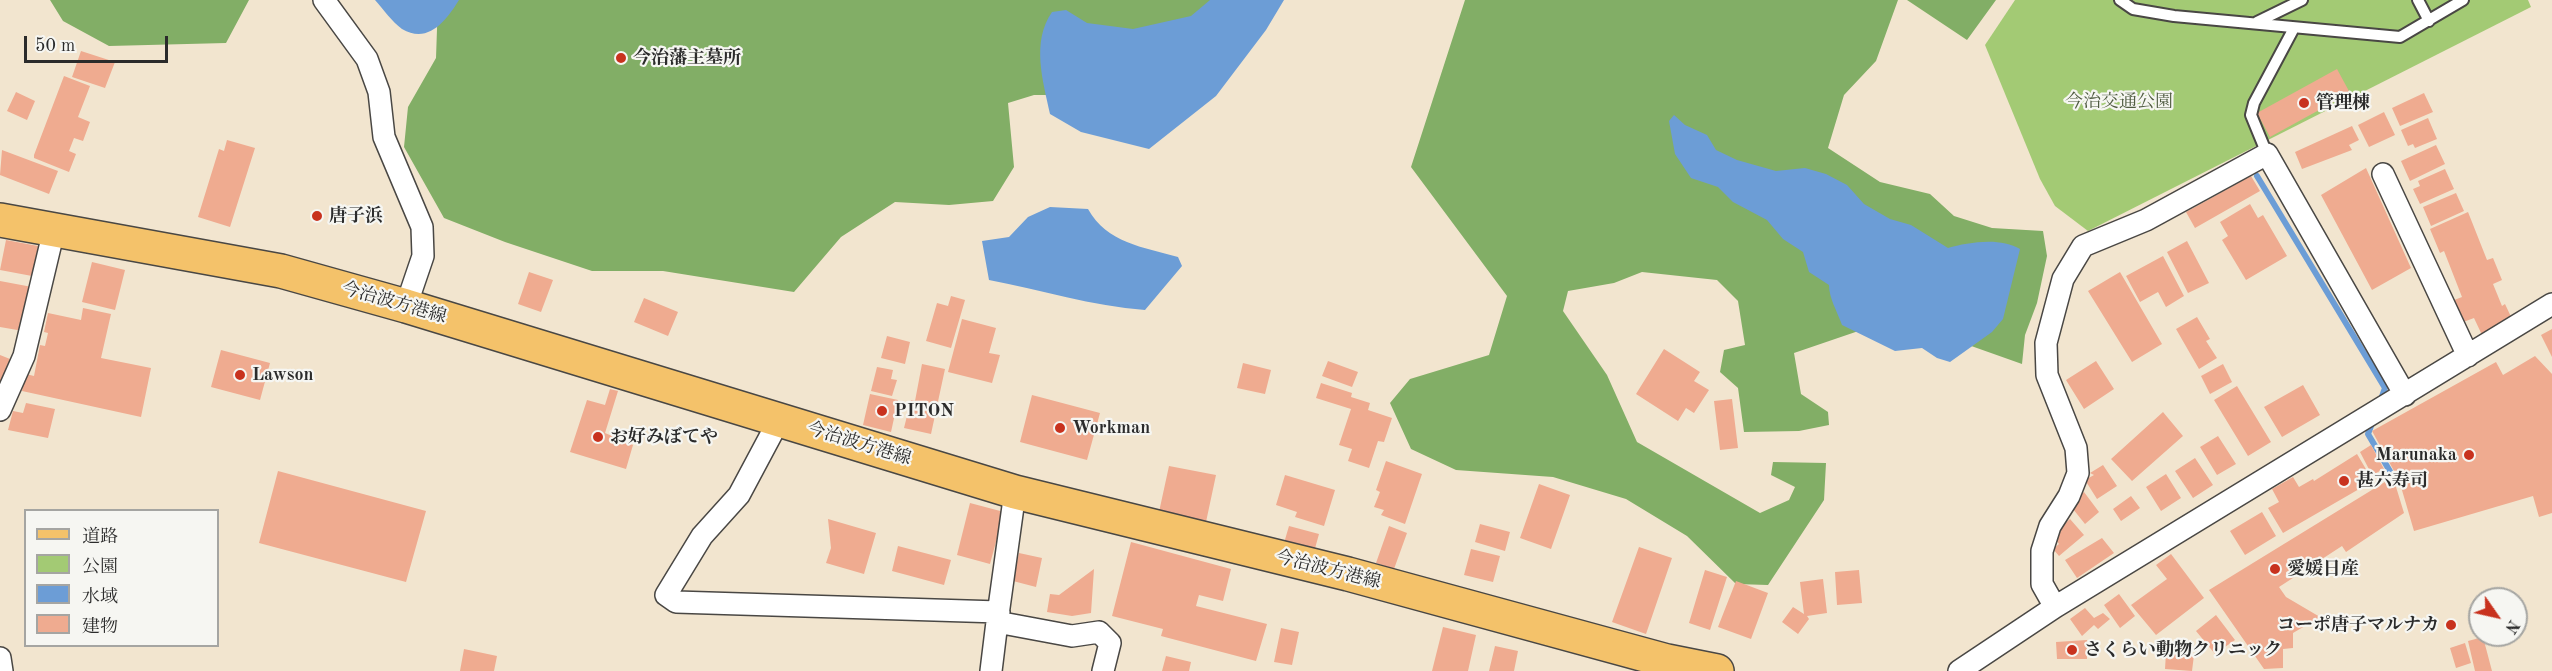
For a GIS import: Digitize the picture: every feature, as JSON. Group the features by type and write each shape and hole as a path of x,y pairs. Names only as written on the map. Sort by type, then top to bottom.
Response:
{"main road":[{"name":"今治波方港線","path":"0,220 281,271 406,306 1015,492 1348,574 1667,661 1718,671"}],"street":[{"path":"324,0 368,60 379,92 384,137 422,226 423,256 406,306"},
{"path":"2055,608 2042,584 2042,551 2050,526 2069,496 2079,472 2076,448 2047,375 2046,343 2063,279 2083,246 2146,220 2267,154 2405,395"},
{"path":"2383,174 2468,356"},
{"path":"0,410 24,356 54,230"},
{"path":"1959,671 2055,608 2552,304"},
{"path":"779,420 739,495 702,537 666,595 676,602 998,617 1072,636 1099,632 1110,643 1103,671"},
{"path":"991,671 1015,492"},
{"path":"0,658 2,671"}],"lane":[{"path":"2120,0 2133,9 2164,14 2400,37 2463,0"},
{"path":"2257,22 2302,0"},
{"path":"2418,0 2429,21"},
{"path":"2267,154 2251,115 2254,103 2294,28"}],"green space":[{"path":"50,0 249,0 226,43 109,46 63,21"},
{"path":"438,0 1252,0 1129,95 1034,95 1008,103 1014,167 993,201 949,205 895,202 841,237 794,292 663,271 592,271 505,242 444,218 404,147 408,107 436,58"},
{"path":"1465,0 1898,0 1876,61 1844,95 1828,148 1880,182 1930,194 1954,216 1992,228 2043,231 2047,256 2037,303 2025,335 2022,364 1960,342 1876,325 1794,353 1801,394 1828,412 1829,425 1799,431 1744,432 1738,388 1720,372 1724,350 1745,345 1738,301 1717,280 1642,272 1614,283 1568,291 1563,311 1607,375 1637,442 1760,513 1789,500 1795,487 1771,475 1773,462 1826,463 1824,500 1768,585 1736,584 1687,536 1626,499 1553,477 1456,470 1411,449 1390,403 1410,379 1489,355 1507,296 1411,167"},
{"path":"1907,0 1996,0 1967,40"},
{"name":"今治交通公園","path":"2015,0 2528,0 2531,7 2088,231 2055,206 2040,179 1985,45"}],"water":[{"path":"375,0 459,0 443,22 429,32 421,34 402,29"},
{"path":"1210,0 1284,0 1266,30 1216,96 1149,149 1081,132 1050,114 1040,62 1040,49 1042,36 1052,12 1066,10 1087,23 1133,29 1191,16"},
{"path":"1674,115 1685,125 1707,135 1716,150 1737,160 1776,171 1805,168 1826,174 1847,185 1864,204 1890,219 1911,225 1948,248 1994,242 2020,249 2003,319 1992,332 1950,362 1937,358 1922,348 1895,351 1842,325 1829,285 1809,272 1803,252 1783,239 1767,220 1733,202 1718,187 1691,178 1675,154 1669,121"},
{"path":"1050,207 1088,209 1105,229 1116,236 1127,242 1178,257 1182,266 1145,310 1086,301 989,280 982,241 1009,237 1028,217"}],"building":[{"path":"81,51 115,62 105,88 72,77"},
{"name":"管理棟","path":"2337,69 2350,93 2270,137 2257,113"},
{"path":"64,76 90,86 78,117 90,122 83,141 74,138 69,151 76,154 69,172 34,158"},
{"path":"16,92 35,101 27,120 7,111"},
{"path":"2424,93 2433,112 2400,126 2392,108"},
{"path":"2384,112 2395,135 2369,147 2358,125"},
{"path":"2428,118 2437,139 2415,148 2413,144 2408,146 2401,130"},
{"path":"2352,126 2359,140 2349,145 2352,150 2302,169 2295,152"},
{"path":"227,140 255,148 230,227 198,217 219,149 224,151"},
{"path":"2436,145 2445,164 2410,181 2401,161"},
{"path":"2,150 58,171 49,194 0,175"},
{"path":"2366,168 2411,268 2372,290 2321,195"},
{"path":"2445,169 2454,189 2420,204 2413,189 2420,186 2418,181"},
{"path":"2251,176 2260,191 2195,228 2186,212"},
{"path":"2456,193 2464,211 2431,226 2423,207"},
{"path":"2250,204 2258,218 2263,215 2287,256 2246,280 2222,240 2228,236 2220,222"},
{"path":"2468,212 2487,260 2493,258 2502,280 2493,284 2502,306 2505,304 2513,321 2482,335 2474,318 2458,324 2449,302 2462,297 2444,251 2440,253 2430,229"},
{"path":"6,240 38,246 32,276 0,270"},
{"path":"2187,241 2209,283 2188,293 2167,252"},
{"path":"2163,256 2184,296 2166,307 2158,292 2140,302 2126,276"},
{"path":"92,262 125,270 115,310 82,302"},
{"path":"529,272 553,280 541,312 518,304"},
{"path":"2120,272 2162,344 2132,362 2088,291"},
{"path":"0,281 32,287 23,331 0,327"},
{"path":"951,296 965,300 951,348 926,341 937,303 948,306"},
{"path":"644,298 678,312 668,336 634,322"},
{"path":"83,308 111,314 101,358 151,368 141,417 22,391 26,374 34,376 40,345 45,346 48,333 44,332 48,313 81,320"},
{"path":"2197,317 2210,339 2206,341 2217,358 2199,369 2176,329"},
{"path":"962,319 996,328 989,353 1000,355 992,383 948,372"},
{"path":"2552,329 2552,357 2541,335"},
{"path":"887,336 910,342 905,364 881,358"},
{"path":"1664,349 1700,372 1694,381 1709,390 1694,413 1686,408 1678,421 1636,394"},
{"name":"Lawson","path":"221,350 270,363 260,400 211,387"},
{"path":"0,355 10,359 0,386"},
{"name":"Marunaka","path":"2535,356 2552,374 2552,513 2539,517 2533,496 2414,531 2399,480 2372,431 2496,362 2503,375"},
{"path":"1328,361 1358,372 1352,387 1322,376"},
{"path":"2096,361 2114,389 2084,409 2066,380"},
{"path":"1243,363 1271,370 1265,394 1237,388"},
{"path":"922,364 945,369 931,434 904,428 911,400 915,401"},
{"path":"2223,364 2232,382 2210,394 2201,376"},
{"path":"877,367 893,370 891,379 897,380 892,396 871,391"},
{"path":"1321,383 1352,393 1351,397 1370,403 1368,410 1392,418 1384,442 1378,441 1369,468 1348,461 1352,449 1339,445 1351,409 1316,398"},
{"path":"2303,385 2320,415 2282,437 2264,407"},
{"path":"2237,386 2271,442 2248,456 2214,400"},
{"path":"610,389 618,391 605,433 633,445 626,469 570,452 587,400 605,405"},
{"path":"870,394 898,400 891,432 863,425"},
{"name":"Workman","path":"1032,395 1100,413 1087,460 1020,442"},
{"path":"1732,399 1738,448 1720,450 1714,401"},
{"path":"26,403 55,409 48,438 8,430 13,411 23,413"},
{"path":"2163,412 2183,436 2132,481 2111,459"},
{"path":"2218,436 2236,464 2217,475 2200,447"},
{"path":"2371,445 2384,469 2372,475 2360,452"},
{"path":"2357,454 2373,481 2283,533 2268,508 2279,502 2272,489 2293,477 2299,487 2313,479 2314,481"},
{"path":"2195,458 2213,485 2193,498 2175,471"},
{"path":"1386,461 1422,474 1405,524 1381,515 1384,510 1374,507 1380,492 1376,490"},
{"path":"2103,465 2117,486 2097,499 2085,480 2094,475 2090,473"},
{"path":"1169,466 1216,475 1206,522 1159,512"},
{"path":"278,471 426,511 406,582 259,543"},
{"path":"2166,474 2181,498 2161,511 2146,487"},
{"path":"1285,475 1335,490 1324,526 1295,517 1297,512 1276,505"},
{"name":"愛媛日産","path":"2393,477 2404,513 2346,552 2342,546 2279,587 2286,597 2320,617 2293,633 2293,648 2283,649 2283,668 2264,669 2209,590"},
{"path":"1539,484 1570,495 1551,549 1520,538"},
{"path":"2084,492 2099,512 2085,524 2069,504"},
{"path":"2131,496 2140,508 2121,521 2113,509"},
{"path":"970,503 1004,512 990,564 957,555"},
{"path":"2262,512 2276,536 2245,555 2230,531"},
{"path":"828,519 876,533 864,574 826,563 831,548"},
{"path":"2070,519 2084,535 2059,556 2053,549 2059,544 2052,535"},
{"path":"1480,524 1510,532 1505,551 1475,542"},
{"path":"1289,526 1319,534 1314,552 1284,543"},
{"path":"1389,526 1407,533 1394,569 1376,563"},
{"path":"2102,538 2114,553 2077,578 2065,560"},
{"path":"1131,542 1231,569 1223,601 1199,595 1196,606 1267,624 1256,661 1161,636 1163,629 1112,616"},
{"path":"898,546 951,560 944,585 892,571"},
{"path":"1639,547 1672,558 1646,634 1612,622"},
{"path":"1471,549 1500,556 1493,582 1464,575"},
{"path":"1019,553 1042,558 1036,587 1013,581"},
{"path":"2171,554 2204,598 2156,635 2131,605 2167,579 2156,565"},
{"path":"1094,569 1091,613 1072,616 1047,612 1050,594 1059,595"},
{"path":"1705,570 1727,577 1710,630 1689,623"},
{"path":"1859,570 1862,603 1837,605 1835,572"},
{"path":"1823,579 1827,613 1807,616 1809,619 1798,634 1782,622 1793,607 1804,614 1800,582"},
{"path":"1736,581 1768,593 1751,639 1718,627"},
{"path":"2119,594 2135,616 2120,628 2104,605"},
{"path":"2085,608 2094,618 2103,613 2110,619 2098,629 2094,625 2082,636 2070,619"},
{"path":"2216,615 2235,640 2215,654 2196,631"},
{"path":"1443,627 1476,635 1468,671 1432,671"},
{"path":"1281,628 1299,632 1292,665 1274,662"},
{"name":"さくらい動物クリニック","path":"2087,640 2087,659 2057,659 2056,642"},
{"path":"2465,643 2471,663 2456,668 2450,648"},
{"path":"1495,646 1518,651 1514,671 1489,671"},
{"path":"2469,647 2486,647 2492,671 2475,671"},
{"path":"464,649 497,656 494,671 460,671"},
{"path":"2166,653 2194,655 2192,671 2165,669"},
{"path":"1166,656 1191,662 1189,671 1162,671"}],"waterway":[{"path":"2257,176 2385,388 2380,402"},
{"path":"2373,421 2368,434 2391,473"}],"place":[{"name":"今治藩主墓所","path":"621,58"},
{"name":"管理棟","path":"2304,103"},
{"name":"唐子浜","path":"317,216"},
{"name":"Lawson","path":"240,375"},
{"name":"PITON","path":"882,411"},
{"name":"Workman","path":"1060,428"},
{"name":"お好みぼてや","path":"598,437"},
{"name":"Marunaka","path":"2469,455"},
{"name":"甚六寿司","path":"2344,481"},
{"name":"愛媛日産","path":"2275,569"},
{"name":"コーポ唐子マルナカ","path":"2451,625"},
{"name":"さくらい動物クリニック","path":"2072,650"}]}
